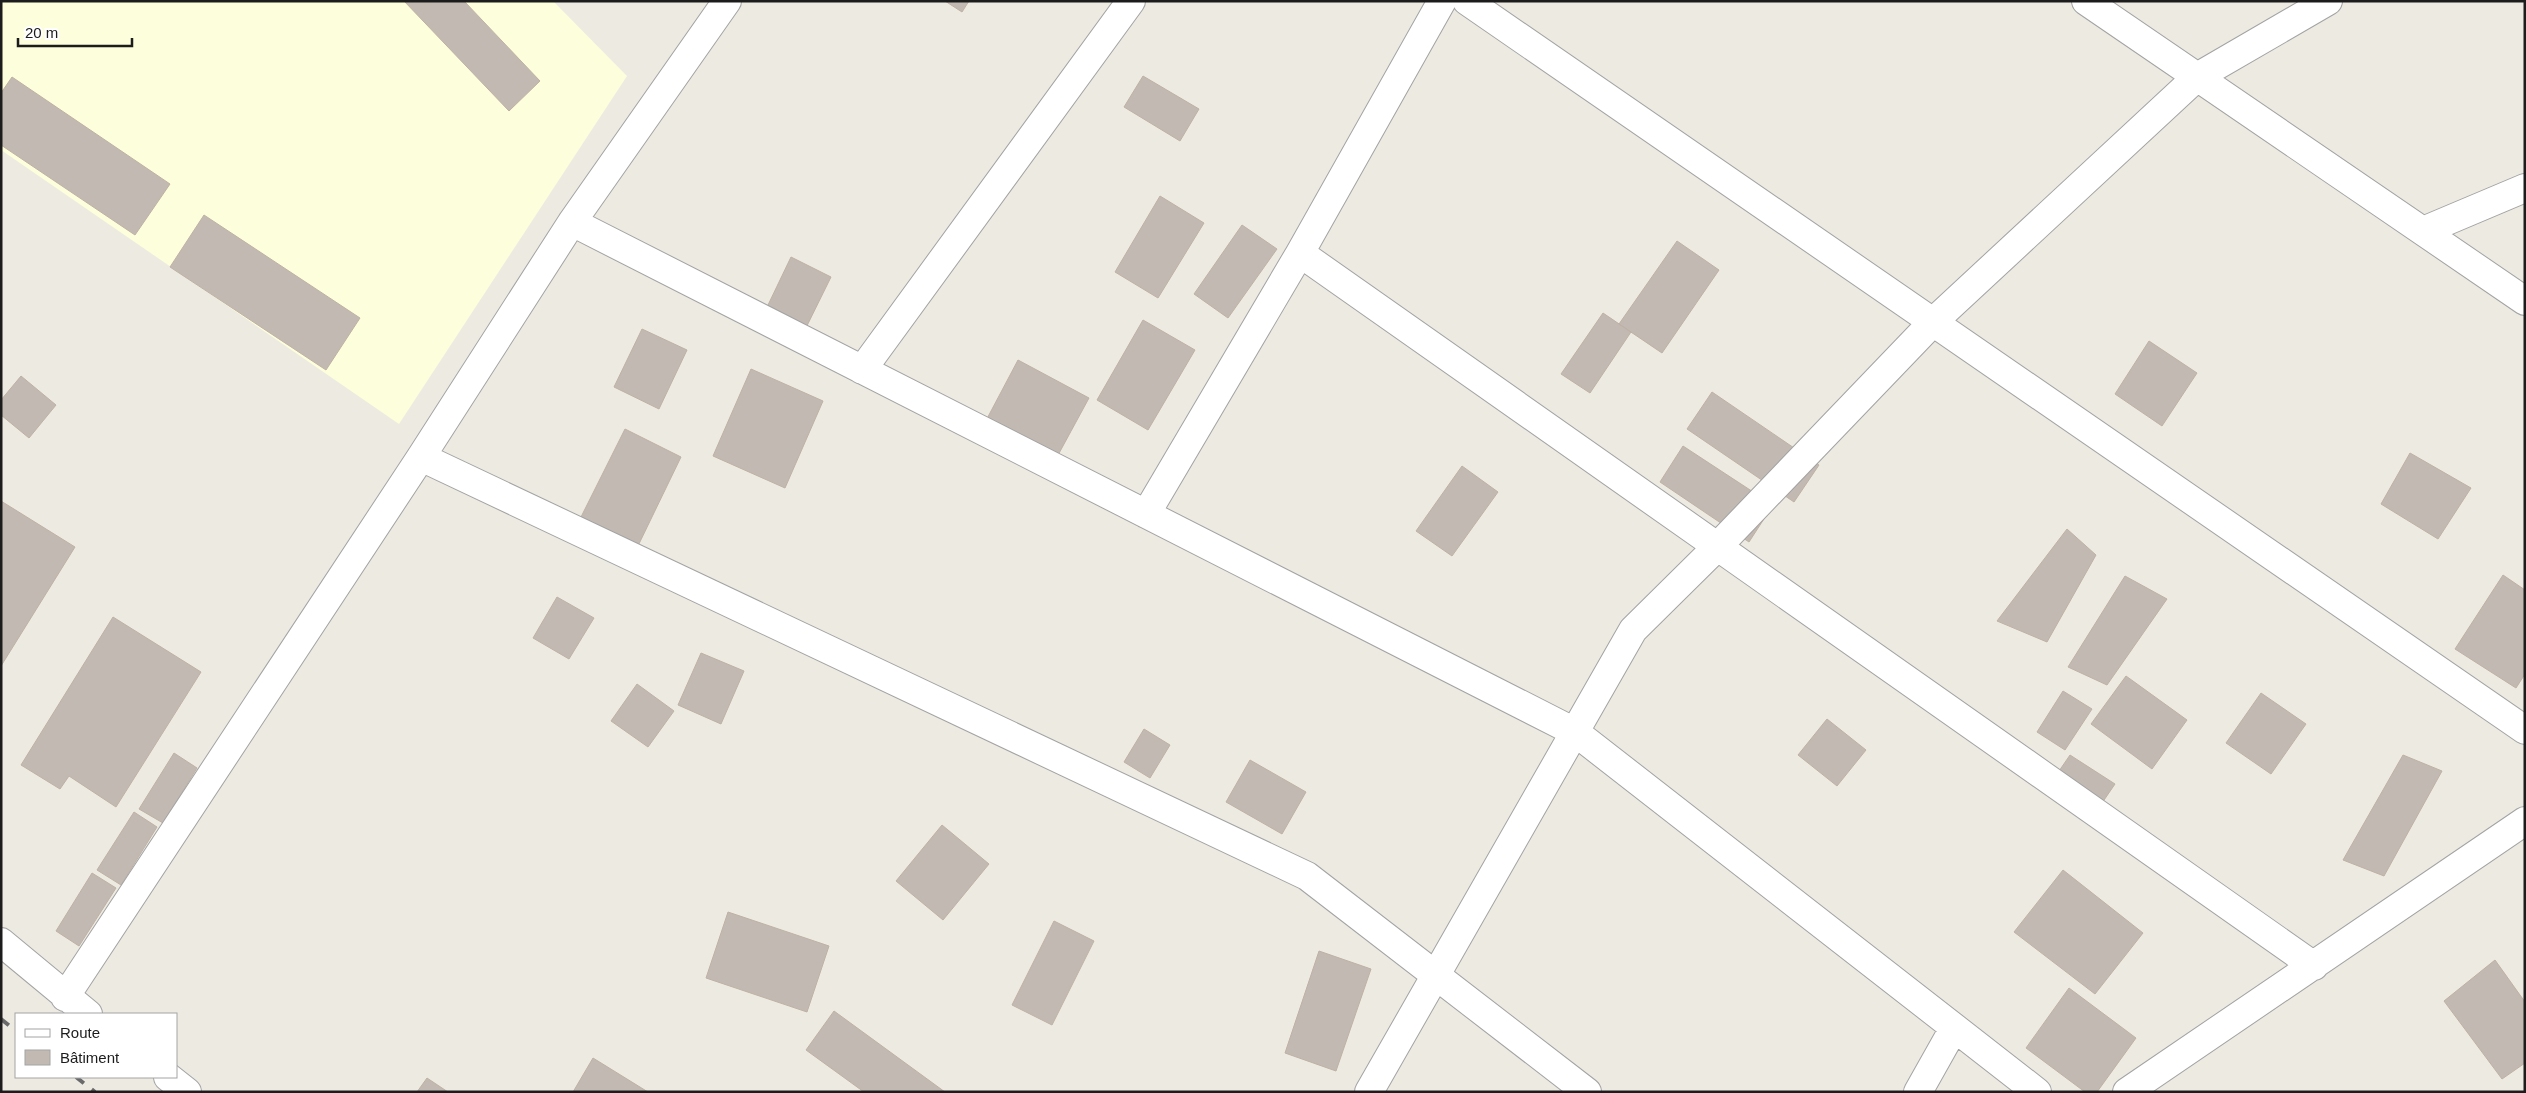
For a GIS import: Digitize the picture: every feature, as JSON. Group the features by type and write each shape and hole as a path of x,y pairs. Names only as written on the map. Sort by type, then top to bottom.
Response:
{"street":[{"path":"65,996 421,457 572,222 727,1"},
{"path":"862,370 1131,1"},
{"path":"1146,514 1300,253 1442,1"},
{"path":"1467,1 2525,730"},
{"path":"2086,1 2525,301"},
{"path":"1369,1092 1633,630 1718,546 1933,322 2197,78 2328,1"},
{"path":"2423,231 2525,188"},
{"path":"572,222 1575,732 2036,1092"},
{"path":"1300,253 2314,966"},
{"path":"421,457 1307,876 1587,1092"},
{"path":"2127,1092 2525,821"},
{"path":"1,942 87,1013"},
{"path":"1918,1092 1954,1028"},
{"path":"169,1078 187,1092"}],"shaded area":[{"path":"1,1 553,1 627,76 399,424 1,150"}],"building":[{"path":"404,1 464,1 540,81 509,111"},
{"path":"945,1 969,1 962,12"},
{"path":"1143,76 1199,109 1180,141 1124,107"},
{"path":"12,77 170,184 135,235 1,145 1,93"},
{"path":"1160,196 1204,223 1158,298 1115,272"},
{"path":"204,215 360,318 326,370 170,267"},
{"path":"1242,225 1277,249 1228,318 1194,294"},
{"path":"1677,241 1719,270 1662,353 1619,324"},
{"path":"791,257 831,277 796,348 757,328"},
{"path":"1603,313 1631,332 1590,393 1561,374"},
{"path":"1143,320 1195,350 1148,430 1097,400"},
{"path":"642,329 687,350 659,409 614,387"},
{"path":"2149,341 2197,373 2162,426 2115,394"},
{"path":"1018,360 1089,398 1051,468 981,430"},
{"path":"751,369 823,401 785,488 713,456"},
{"path":"21,376 56,405 29,438 1,415 1,400"},
{"path":"1712,392 1819,465 1794,502 1687,429"},
{"path":"625,429 681,457 636,550 579,521"},
{"path":"1683,446 1773,505 1749,542 1660,482"},
{"path":"2410,453 2471,488 2438,539 2381,504"},
{"path":"1462,466 1498,492 1452,556 1416,531"},
{"path":"1,501 75,547 1,666"},
{"path":"2067,529 2096,555 2047,642 1997,621"},
{"path":"2503,575 2525,590 2525,674 2516,688 2455,649"},
{"path":"2125,576 2167,599 2107,685 2068,667"},
{"path":"557,597 594,618 569,659 533,638"},
{"path":"113,617 201,672 116,807 69,776 60,789 21,765"},
{"path":"701,653 744,671 721,724 678,705"},
{"path":"2126,676 2187,720 2152,769 2091,724"},
{"path":"637,684 674,711 648,747 611,721"},
{"path":"2063,691 2092,709 2065,750 2037,732"},
{"path":"2261,693 2306,724 2271,774 2226,743"},
{"path":"1827,719 1866,750 1837,786 1798,755"},
{"path":"1144,729 1170,745 1150,778 1124,762"},
{"path":"174,753 197,768 163,823 139,809"},
{"path":"2070,755 2115,784 2102,803 2057,774"},
{"path":"2403,755 2442,771 2384,876 2343,860"},
{"path":"1250,760 1306,792 1282,834 1226,802"},
{"path":"134,812 157,827 121,885 97,870"},
{"path":"942,825 989,864 943,920 896,881"},
{"path":"2063,870 2143,933 2095,994 2014,932"},
{"path":"92,873 116,888 79,946 56,931"},
{"path":"728,912 829,946 807,1012 706,978"},
{"path":"1054,921 1094,941 1052,1025 1012,1005"},
{"path":"1319,951 1371,969 1336,1071 1285,1053"},
{"path":"2495,960 2525,1002 2525,1063 2502,1079 2444,1001"},
{"path":"2069,988 2136,1038 2097,1092 2085,1092 2026,1048"},
{"path":"834,1011 945,1092 864,1092 806,1050"},
{"path":"593,1058 648,1092 573,1092"},
{"path":"427,1078 448,1092 417,1092"}],"railway":[{"path":"1,1019 15,1030"},
{"path":"77,1078 95,1092"}]}
